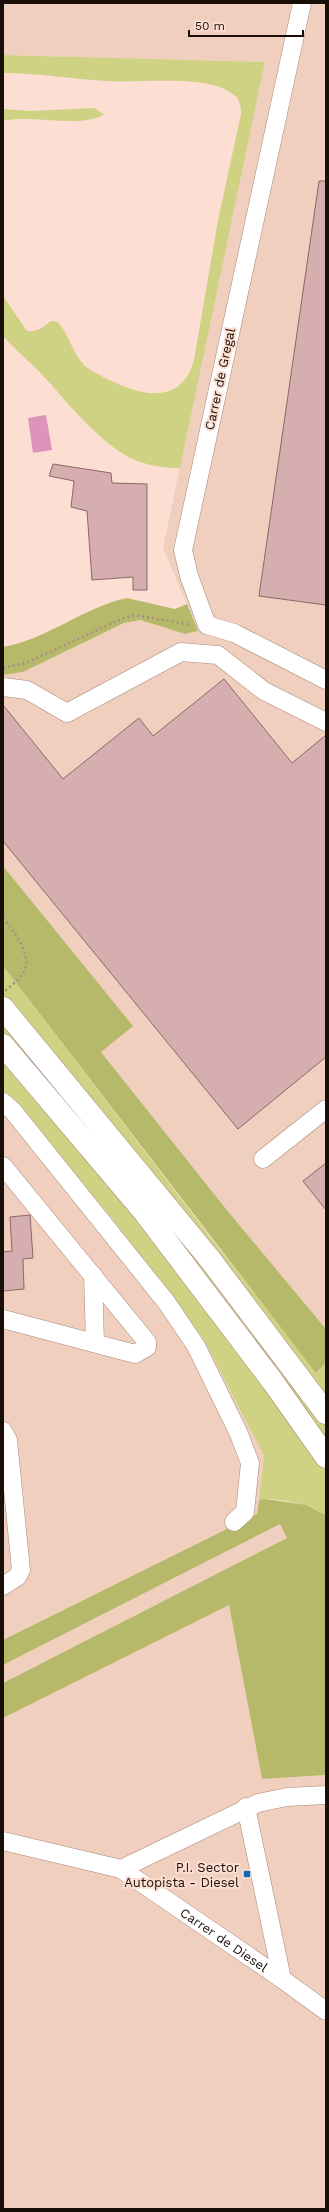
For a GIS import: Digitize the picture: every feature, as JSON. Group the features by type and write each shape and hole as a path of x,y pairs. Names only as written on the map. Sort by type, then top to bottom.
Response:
{"highway":[{"path":"3,1008 205,1252 323,1408"},
{"path":"3,1046 145,1213 264,1370 326,1457"}],"street":[{"name":"Carrer de Gregal","path":"207,625 189,576 183,550 302,3"},
{"path":"207,625 234,633 326,680"},
{"path":"3,687 27,690 67,713 181,652 218,655 264,691 326,722"},
{"path":"3,1102 13,1111 167,1303 196,1346 239,1434 250,1463 245,1512 234,1522"},
{"path":"263,1159 326,1109"},
{"path":"3,1166 147,1342 147,1348 135,1354 3,1319"},
{"path":"93,1275 95,1343"},
{"path":"3,1431 8,1440 21,1570 17,1577 3,1586"},
{"path":"3,1842 121,1869 246,1807 271,1799 287,1796 326,1795"},
{"path":"246,1807 282,1979"},
{"name":"Carrer de Diesel","path":"121,1869 282,1979 326,2011"}],"path":[{"path":"3,668 26,663 121,619 135,615 189,625 207,625"},
{"path":"3,918 16,934 26,964 22,976 3,992"}],"shaded area":[{"path":"3,3 326,3 326,1329 226,1209 101,1052 132,1026 3,866 3,675 23,672 124,623 140,620 185,634 198,631 163,548 265,62 3,55"},
{"path":"46,415 52,450 33,453 28,418"},
{"path":"3,1090 111,1217 204,1340 264,1456 257,1514 3,1640"},
{"path":"280,1524 287,1538 3,1683 3,1665"},
{"path":"229,1605 262,1779 326,1775 326,2209 3,2209 3,1718"}],"green space":[{"path":"3,55 265,62 180,468 168,468 146,464 135,460 111,446 88,425 43,375 3,336 3,296 27,331 37,330 51,321 58,322 85,366 103,377 143,392 156,393 168,391 179,386 188,375 194,360 218,220 241,114 239,101 234,95 223,88 208,84 173,81 120,82 3,73"},
{"path":"94,108 104,114 95,118 71,121 14,119 3,121 3,109 30,111"},
{"path":"127,598 175,609 187,604 198,631 185,634 140,620 124,623 23,672 3,675 3,647 35,637 96,608"},
{"path":"3,866 133,1026 101,1052 226,1209 326,1329 326,1363 316,1373 3,966"},
{"path":"3,966 211,1238 317,1373 326,1363 326,1515 303,1505 267,1499 259,1500 264,1456 204,1340 111,1217 3,1090"},
{"path":"265,1499 306,1505 326,1515 326,1775 262,1779 229,1605 3,1718 3,1683 287,1538 280,1524 3,1665 3,1640 257,1514 259,1500"}],"building":[{"path":"319,181 326,181 326,605 259,596"},
{"path":"53,464 111,473 112,483 147,484 147,590 133,590 133,577 92,580 87,511 71,507 74,481 49,476"},
{"path":"224,679 292,763 326,735 326,1057 238,1129 3,841 3,705 63,779 139,718 153,736"},
{"path":"326,1163 326,1210 303,1181"},
{"path":"30,1215 33,1258 23,1259 24,1289 3,1291 3,1252 12,1251 10,1217"}],"place":[{"name":"P.I. Sector Autopista - Diesel","path":"247,1874"}]}
